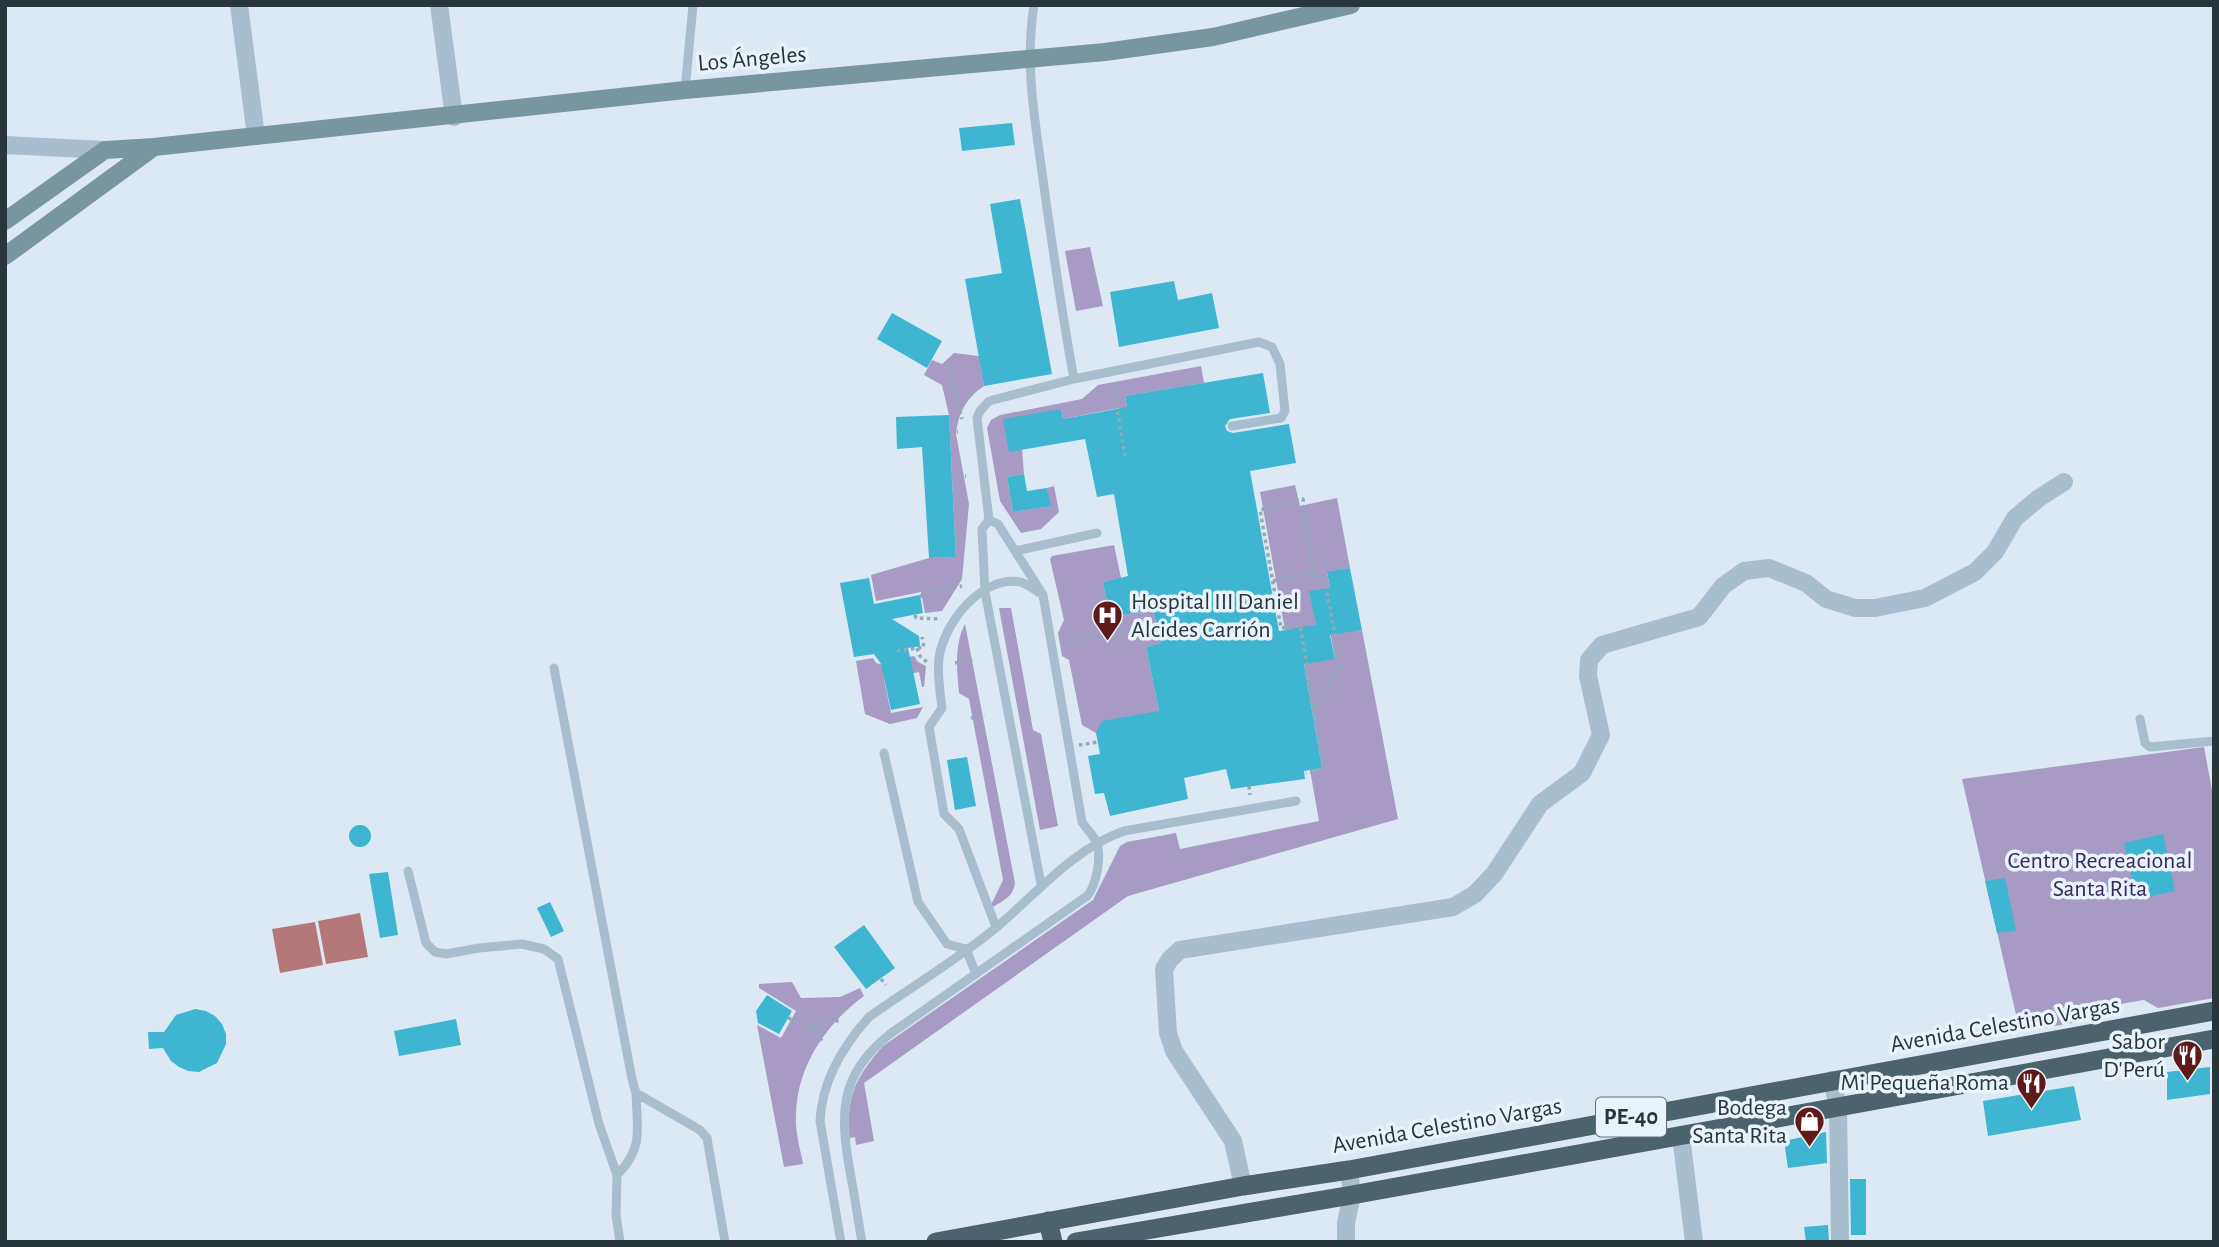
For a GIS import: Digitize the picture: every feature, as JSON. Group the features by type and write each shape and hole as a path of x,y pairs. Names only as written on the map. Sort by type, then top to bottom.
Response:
{"highway":[{"name":"Avenida Celestino Vargas","path":"936,1242 1243,1186 1349,1170 2214,1012"},
{"name":"Avenida Celestino Vargas","path":"1076,1242 1353,1195 2214,1039"},
{"path":"1944,1062 1948,1088"},
{"path":"1648,1114 1651,1141"},
{"path":"1508,1139 1511,1165"},
{"path":"1048,1221 1054,1242"}],"main road":[{"name":"Los Ángeles","path":"105,150 454,117 685,90 1105,52 1200,39 1351,5"},
{"path":"5,256 154,147"},
{"path":"5,221 105,150"}],"street":[{"path":"239,5 256,136"},
{"path":"439,5 454,117"},
{"path":"5,145 105,150"},
{"path":"1243,1186 1233,1141 1174,1051 1168,1032 1164,969 1180,950 1452,907 1475,894 1494,874 1540,804 1582,773 1601,735 1588,676 1589,660 1602,645 1699,617 1723,586 1744,571 1769,568 1806,583 1826,599 1855,608 1875,608 1925,598 1975,572 1995,552 2015,518 2064,482"},
{"path":"1832,1080 1838,1107 1840,1242"},
{"path":"1681,1136 1694,1242"},
{"path":"1346,1242 1346,1223 1353,1195 1349,1170"}],"lane":[{"path":"685,90 693,5"},
{"path":"1034,5 1029,58 1035,120 1074,379"},
{"path":"1041,884 985,592 982,529 989,520 977,418 979,411 989,401 1074,379 1259,342 1272,347 1280,364 1285,411 1281,418 1232,426"},
{"path":"862,1242 843,1126 847,1096 854,1078 876,1045 1087,896 1094,889 1097,880 1097,843 1082,822 1043,595 998,524 989,520"},
{"path":"1015,551 1097,533"},
{"path":"996,928 959,829 944,814 929,727 942,708 939,656 947,630 959,611 970,600 997,584 1022,582 1043,595"},
{"path":"554,668 636,1093 638,1140 632,1160 617,1175"},
{"path":"2140,719 2145,743 2150,747 2214,741"},
{"path":"884,753 918,902 947,944 965,949"},
{"path":"841,1242 821,1121 821,1104 829,1077 853,1034 869,1017 996,928 1041,884 1102,838 1124,831 1296,801"},
{"path":"408,871 426,943 435,952 446,954 522,944 544,949 558,959 599,1124 617,1175 616,1216 620,1242"},
{"path":"965,949 976,974"},
{"path":"2135,1027 2141,1051"},
{"path":"636,1093 700,1130 707,1138 725,1242"}],"path":[{"path":"948,363 962,419"},
{"path":"1112,379 1125,456"},
{"path":"950,433 958,432"},
{"path":"951,478 966,476"},
{"path":"1306,773 1324,769 1314,709 1300,625 1281,628 1260,510 1303,499 1313,572 1325,581 1341,667 1314,709"},
{"path":"955,538 969,536"},
{"path":"1273,581 1313,572"},
{"path":"920,597 924,593 962,586"},
{"path":"915,615 916,618 941,619"},
{"path":"1056,644 1156,625"},
{"path":"897,652 924,647 922,637"},
{"path":"917,648 920,656 928,663"},
{"path":"955,663 974,659"},
{"path":"971,718 985,715"},
{"path":"1075,746 1098,742"},
{"path":"881,979 886,985"},
{"path":"788,1018 812,1026 823,1042"},
{"path":"812,1026 841,1020"}],"green space":[{"path":"1090,247 1103,306 1076,311 1065,251"},
{"path":"954,353 979,356 984,386 964,406 956,434 969,504 962,579 942,611 925,613 921,592 876,601 871,575 929,558 956,557 949,415 942,385 924,375 932,360 942,364"},
{"path":"1201,366 1204,383 1125,396 1133,440 1127,456 1119,408 1063,419 1061,409 1022,449 1024,474 1007,477 1013,512 1050,506 1047,488 1054,486 1059,512 1041,529 1021,533 1000,501 987,428 991,420 1000,415 1082,399 1098,385"},
{"path":"1295,485 1300,506 1337,498 1350,568 1327,573 1334,608 1345,632 1362,630 1398,819 1128,896 864,1083 874,1141 856,1145 855,1137 849,1138 851,1098 859,1078 883,1046 1093,900 1120,846 1127,842 1176,833 1180,849 1319,821 1310,770 1322,768 1298,629 1285,630 1260,492","holes":["1322,590 1335,658 1323,661 1310,592"]},
{"path":"1114,545 1121,578 1103,582 1110,617 1153,610 1161,643 1146,647 1159,711 1096,733 1082,725 1069,660 1062,656 1058,633 1064,620 1050,559 1052,556"},
{"path":"999,608 1011,608 1033,730 1041,734 1058,826 1040,830"},
{"path":"965,624 1015,883 1010,895 993,907 991,905 1003,880 969,699 959,693 958,649"},
{"path":"914,656 926,666 924,687 919,672 884,679 891,713 923,707 917,718 890,724 865,714 856,661 873,658 876,663 883,665"},
{"name":"Centro Recreacional Santa Rita","path":"2204,747 2214,801 2214,998 2158,1008 2144,1000 2120,1004 2113,1016 2020,1032 1962,779"},
{"path":"792,982 801,998 840,997 860,988 864,996 826,1033 808,1063 796,1115 803,1164 784,1167 757,1025 781,1038 796,1011 759,988 759,984"}],"shaded area":[{"path":"360,913 368,957 326,964 318,921"},
{"path":"315,922 323,965 280,973 272,929"}],"building":[{"path":"1012,123 1015,145 962,151 959,128"},
{"path":"1020,199 1052,374 984,386 965,279 1002,273 990,204"},
{"path":"1174,281 1178,300 1212,293 1219,328 1119,347 1110,292"},
{"path":"892,313 942,341 927,368 877,339"},
{"path":"1263,373 1270,413 1230,419 1225,426 1227,431 1233,433 1289,424 1296,463 1250,471 1279,631 1316,625 1309,591 1330,588 1327,572 1350,568 1362,630 1330,635 1335,659 1304,664 1322,768 1304,771 1305,779 1231,789 1226,769 1184,778 1188,799 1110,816 1104,793 1095,794 1088,756 1100,754 1096,733 1102,721 1159,711 1146,647 1161,643 1153,610 1110,617 1103,582 1128,576 1114,494 1097,497 1085,439 1009,452 1003,419 1061,409 1063,419 1127,407 1125,396"},
{"path":"949,415 956,557 929,558 922,447 897,449 896,417"},
{"path":"1024,474 1027,491 1047,488 1051,506 1013,512 1007,477"},
{"path":"869,578 874,604 920,595 923,613 892,619 919,636 920,646 908,648 920,704 891,710 881,664 874,654 854,657 840,583"},
{"path":"967,757 976,806 955,810 947,760"},
{"path":"360,825 368,828 371,836 368,844 360,847 352,844 349,836 352,828"},
{"path":"2163,834 2175,891 2137,899 2124,843"},
{"path":"388,872 398,935 380,938 369,874"},
{"path":"2005,878 2016,931 1997,933 1985,881"},
{"path":"550,902 564,931 551,937 537,908"},
{"path":"864,925 895,968 866,989 834,947"},
{"path":"767,995 792,1011 779,1034 758,1023 756,1011"},
{"path":"195,1009 215,1016 226,1034 226,1044 217,1063 199,1072 179,1067 171,1061 163,1048 149,1049 148,1032 164,1032 176,1015"},
{"path":"456,1019 461,1045 399,1056 394,1031"},
{"name":"Sabor D'Perú","path":"2210,1067 2210,1094 2167,1100 2167,1072"},
{"name":"Mi Pequeña Roma","path":"2074,1086 2081,1120 1988,1136 1983,1101"},
{"path":"1826,1132 1827,1163 1788,1168 1784,1141"},
{"path":"1850,1179 1866,1179 1866,1235 1851,1235"},
{"path":"1828,1225 1829,1242 1806,1242 1804,1227"}],"place":[{"name":"Hospital III Daniel Alcides Carrión","path":"1108,643"},
{"name":"Sabor D'Perú","path":"2188,1083"},
{"name":"Mi Pequeña Roma","path":"2032,1110"},
{"name":"Bodega Santa Rita","path":"1810,1149"}]}
